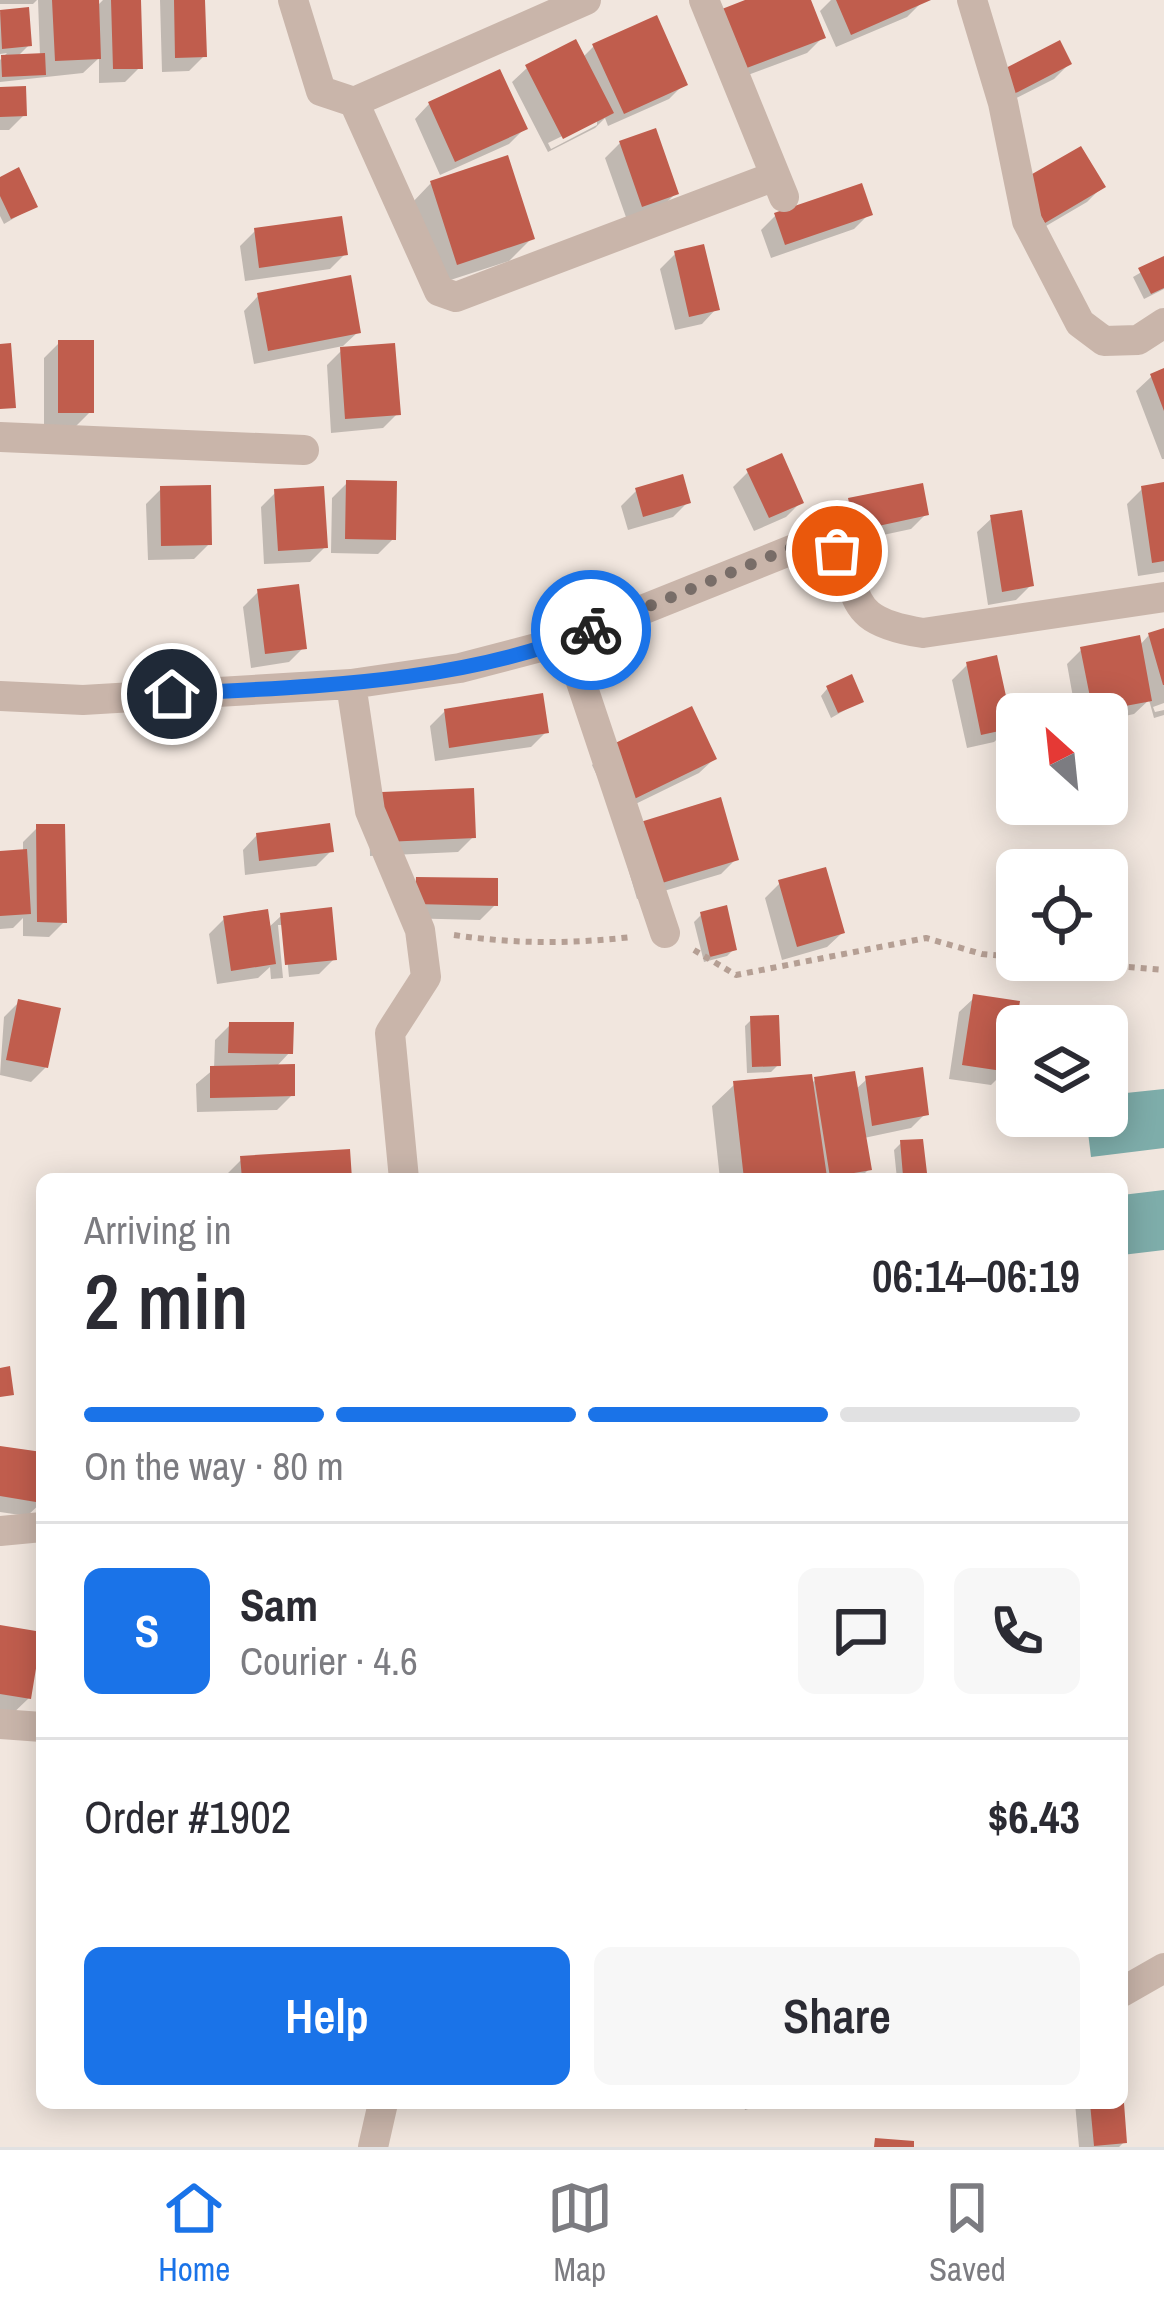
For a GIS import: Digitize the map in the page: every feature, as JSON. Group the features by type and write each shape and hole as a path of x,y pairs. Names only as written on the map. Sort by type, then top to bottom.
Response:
{"street":[{"path":"293,0 321,91 354,102 586,0"},
{"path":"354,102 440,291 456,297 780,187 704,0"},
{"path":"972,0 1003,103 1028,221 1080,323 1104,341 1138,340 1164,323"},
{"path":"0,437 304,450"},
{"path":"0,696 83,700 351,684 460,668 567,640 824,537 837,551 860,608 886,627 923,633 1164,597"},
{"path":"567,640 665,933"},
{"path":"351,684 370,811 420,930 426,977 390,1033 403,1173"},
{"path":"0,1531 36,1528"},
{"path":"0,1724 36,1727"},
{"path":"1128,1989 1164,1968"},
{"path":"374,2147 381,2109"}],"path":[{"path":"420,930 572,944 665,933 736,975 926,938 996,956"},
{"path":"1128,967 1164,970"}],"water":[{"path":"1164,1089 1164,1148 1091,1157 1089,1137 1128,1137 1128,1093"},
{"path":"1164,1190 1164,1250 1128,1254 1128,1194"}],"building":[{"path":"52,0 99,0 101,59 55,61"},
{"path":"111,0 141,0 143,69 113,69"},
{"path":"174,0 205,0 207,57 175,58"},
{"path":"745,0 811,0 826,38 744,69 722,9"},
{"path":"836,0 931,0 851,35"},
{"path":"29,7 32,46 2,49 0,10"},
{"path":"657,15 688,85 624,114 592,44"},
{"path":"576,39 614,113 563,139 525,65"},
{"path":"1060,40 1072,64 1010,96 998,72"},
{"path":"45,53 46,75 2,77 1,55"},
{"path":"500,69 528,129 455,162 428,102"},
{"path":"26,86 27,116 0,117 0,87"},
{"path":"656,128 679,194 642,207 619,141"},
{"path":"1081,146 1106,187 1045,223 1020,181"},
{"path":"508,155 535,239 457,265 430,181"},
{"path":"19,167 38,207 11,219 0,196 0,177"},
{"path":"862,183 873,215 785,245 774,213"},
{"path":"342,216 348,255 259,268 254,228"},
{"path":"704,244 720,310 689,317 674,251"},
{"path":"1164,256 1164,288 1151,294 1138,268"},
{"path":"351,275 361,333 268,351 257,293"},
{"path":"58,340 94,340 94,413 58,413"},
{"path":"11,343 16,408 0,409 0,344"},
{"path":"395,343 401,415 345,419 340,347"},
{"path":"1164,368 1164,411 1150,374"},
{"path":"782,453 804,503 769,518 746,469"},
{"path":"683,474 691,503 643,517 635,488"},
{"path":"346,480 397,481 396,540 345,539"},
{"path":"1164,482 1164,561 1152,563 1141,486"},
{"path":"923,483 929,515 855,531 848,498"},
{"path":"211,485 212,545 161,546 160,486"},
{"path":"324,486 328,548 278,551 274,489"},
{"path":"1022,510 1034,586 1002,592 990,515"},
{"path":"299,584 307,649 265,654 257,589"},
{"path":"1164,628 1164,685 1163,685 1148,633"},
{"path":"1140,635 1152,701 1128,705 1128,693 1089,693 1080,647"},
{"path":"997,655 1005,693 996,693 996,732 981,735 966,662"},
{"path":"852,674 864,702 838,713 826,686"},
{"path":"543,693 549,733 449,748 444,709"},
{"path":"692,706 717,759 630,801 605,748"},
{"path":"474,788 476,838 384,842 382,792"},
{"path":"721,797 739,860 652,886 634,824"},
{"path":"330,823 334,852 259,861 256,833"},
{"path":"36,824 65,824 67,923 37,922"},
{"path":"27,849 31,914 0,916 0,851"},
{"path":"826,867 845,933 797,947 778,880"},
{"path":"416,877 498,878 498,906 415,904"},
{"path":"727,905 737,950 710,957 700,912"},
{"path":"332,907 337,960 285,965 280,913"},
{"path":"268,909 276,964 231,971 223,916"},
{"path":"973,994 1020,1001 1019,1005 996,1005 996,1070 962,1065"},
{"path":"18,999 61,1008 48,1068 6,1060"},
{"path":"779,1015 781,1066 752,1067 750,1016"},
{"path":"229,1022 294,1022 293,1054 228,1053"},
{"path":"295,1064 295,1096 210,1098 210,1066"},
{"path":"923,1067 929,1115 872,1126 865,1076"},
{"path":"855,1071 872,1170 829,1173 814,1077"},
{"path":"812,1074 826,1173 743,1173 733,1081"},
{"path":"923,1139 927,1173 903,1173 900,1140"},
{"path":"350,1149 352,1173 241,1173 240,1156"},
{"path":"10,1366 14,1395 0,1397 0,1368"},
{"path":"0,1446 36,1451 36,1502 0,1496"},
{"path":"0,1625 36,1631 31,1699 0,1694"},
{"path":"1091,2109 1124,2109 1127,2143 1094,2146"},
{"path":"875,2138 914,2141 914,2147 874,2147"}],"way so far":[{"path":"591,630 805,542 824,537 837,551"}],"route":[{"path":"172,694 351,684 460,668 591,630"}]}
